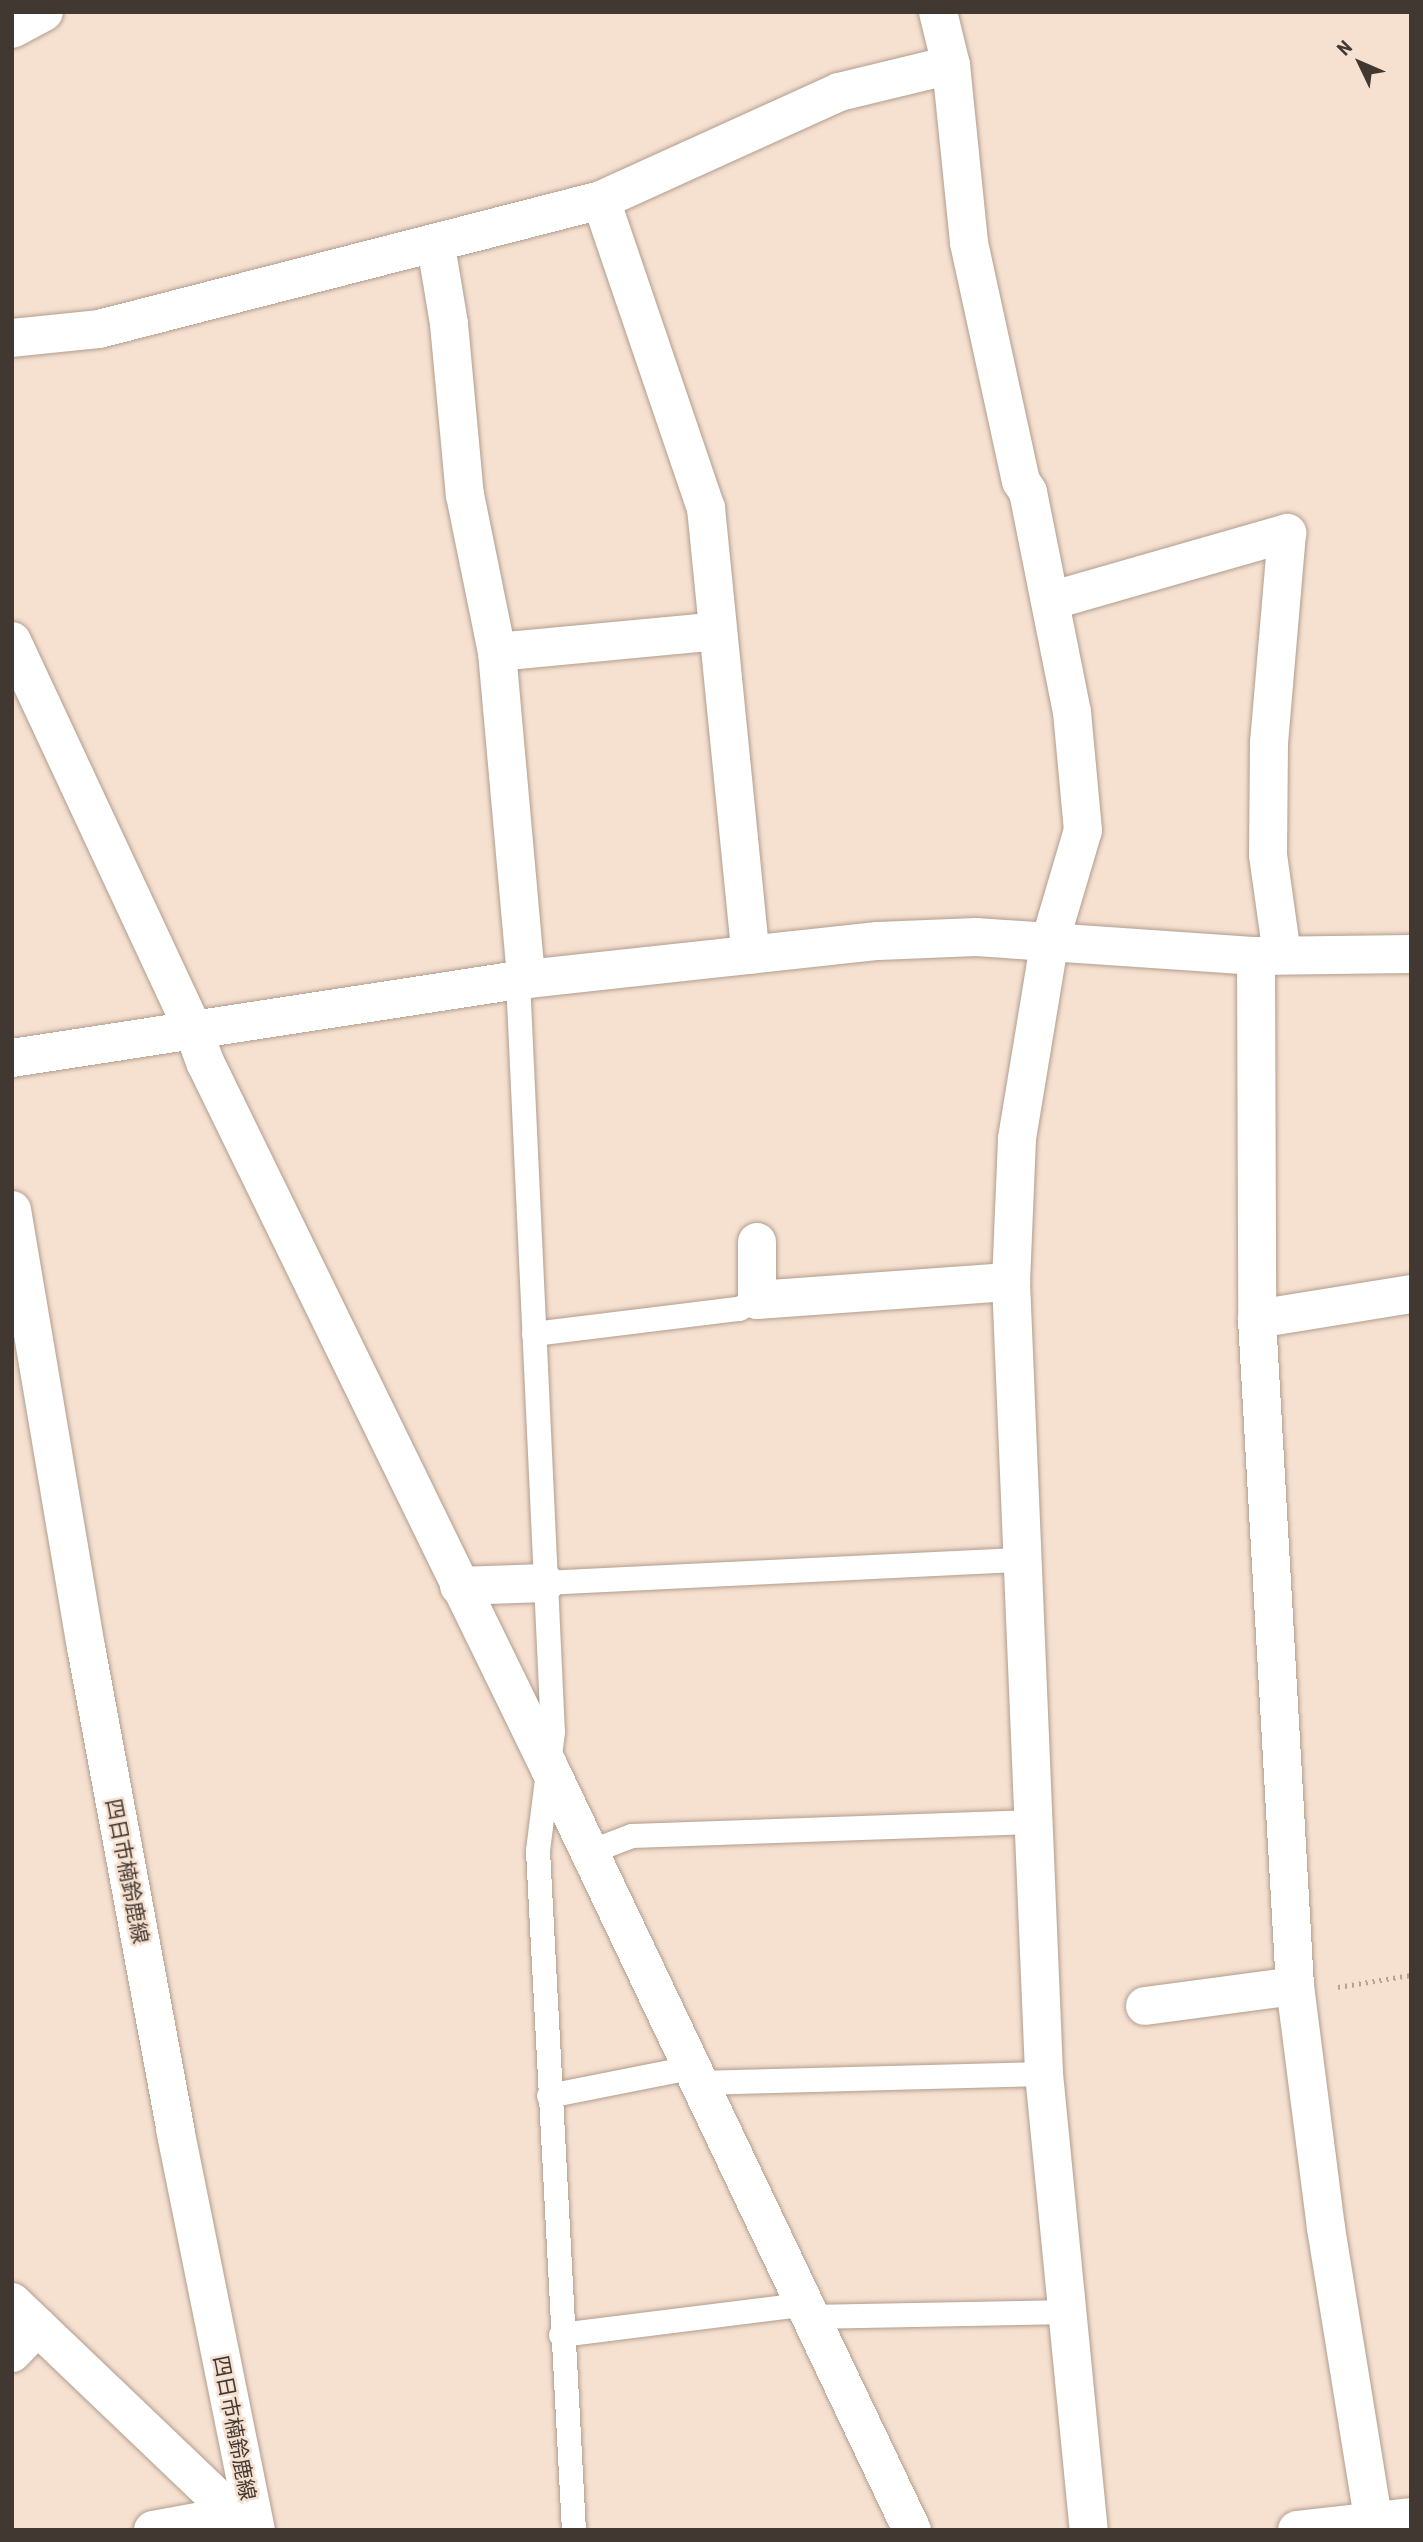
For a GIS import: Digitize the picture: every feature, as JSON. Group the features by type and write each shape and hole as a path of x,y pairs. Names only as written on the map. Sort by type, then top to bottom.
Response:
{"street":[{"path":"12,29 44,12"},
{"path":"938,12 951,65 969,243 1050,601 1072,712 1083,830 1049,945 1017,1139 1011,1282 1020,1560 1044,2074 1088,2530"},
{"path":"12,338 99,329 436,246 601,200 839,92 951,65"},
{"path":"601,200 706,508 751,955"},
{"path":"436,246 449,324 465,495 497,652 522,980"},
{"path":"1050,601 1287,533 1269,742 1269,955 1256,1319 1295,1990 1326,2228 1374,2526"},
{"path":"497,652 718,631"},
{"path":"12,641 193,1029 206,1064 459,1586 550,1767 693,2076 912,2530"},
{"path":"12,1058 522,980 878,941 976,937 1049,945 1269,955 1411,954"},
{"name":"四日市楠鈴鹿線","path":"12,1210 91,1674 247,2519"},
{"path":"757,1242 757,1300 1011,1282"},
{"path":"1256,1319 1411,1294"},
{"path":"459,1586 545,1583"},
{"path":"1145,2007 1295,1990"},
{"path":"12,2353 25,2314 247,2519"},
{"path":"1297,2530 1374,2526 1411,2517"},
{"path":"153,2530 247,2519"}],"lane":[{"path":"522,980 534,1334 553,1731 538,1851 561,2335 574,2530"},
{"path":"534,1334 739,1309 757,1300"},
{"path":"545,1583 1020,1560"},
{"path":"590,1852 632,1836 1034,1822"},
{"path":"549,2096 693,2076 1044,2074"},
{"path":"561,2335 805,2311 1067,2312"}],"path":[{"path":"1295,1990 1411,1975"}]}
